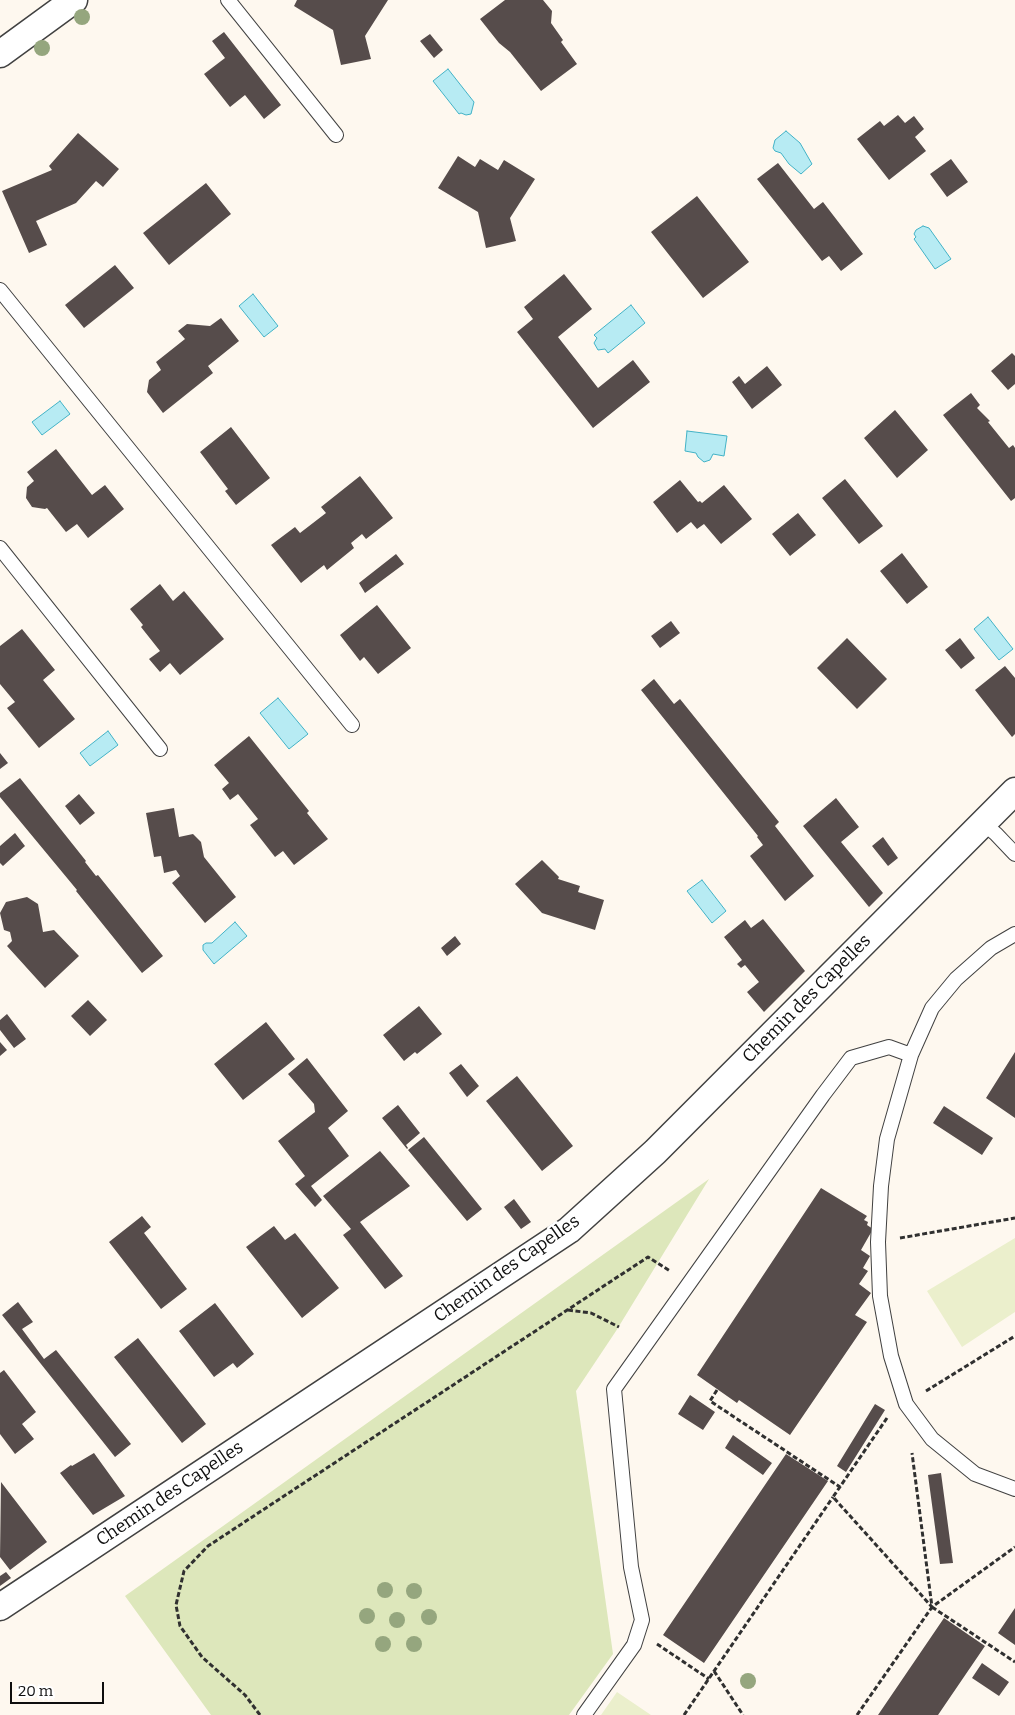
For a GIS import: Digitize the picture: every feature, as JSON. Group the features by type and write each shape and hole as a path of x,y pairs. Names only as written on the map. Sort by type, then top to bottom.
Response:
{"street":[{"path":"0,54 74,0"},
{"name":"Chemin des Capelles","path":"0,1607 569,1230 655,1152 1015,791"}],"lane":[{"path":"228,0 336,135"},
{"path":"0,290 352,725"},
{"path":"0,548 160,749"},
{"path":"983,823 1015,854"},
{"path":"1015,934 991,948 956,979 932,1008 911,1056 887,1139 881,1186 878,1242 880,1296 890,1356 906,1404 932,1438 975,1474 1015,1489"},
{"path":"584,1715 634,1644 642,1620 631,1566 614,1389 823,1094 851,1058 889,1047 911,1056"}],"path":[{"path":"878,1242 1015,1218"},
{"path":"260,1715 245,1695 202,1657 180,1626 176,1605 184,1571 208,1546 648,1257 689,1283"},
{"path":"568,1310 591,1313 619,1327"},
{"path":"684,1715 888,1417 1015,1336"},
{"path":"717,1390 710,1401 840,1487"},
{"path":"912,1452 932,1607"},
{"path":"833,1497 932,1607 1015,1662"},
{"path":"858,1715 932,1607 1015,1547"},
{"path":"638,1631 708,1679"},
{"path":"714,1671 744,1715"}],"green space":[{"path":"709,1179 616,1331 576,1391 613,1654 569,1715 211,1715 125,1596"},
{"path":"1015,1238 1015,1312 962,1347 927,1291"},
{"path":"617,1692 651,1715 601,1715"}],"water":[{"path":"448,69 474,102 471,114 459,114 433,81"},
{"path":"786,131 800,143 812,164 801,174 789,164 781,153 773,148 775,140"},
{"path":"923,226 929,228 951,259 935,269 914,239 916,237 914,234 916,230"},
{"path":"253,294 278,326 264,337 239,306"},
{"path":"631,305 645,323 608,353 605,349 598,350 594,343 597,338 594,335"},
{"path":"60,401 70,414 42,435 32,422"},
{"path":"687,431 727,436 724,456 713,454 710,460 704,462 696,453 685,451"},
{"path":"988,617 1013,649 999,660 974,629"},
{"path":"278,698 308,734 289,749 260,713"},
{"path":"108,731 118,745 90,766 80,753"},
{"path":"702,880 726,911 712,923 687,891"},
{"path":"235,922 247,936 214,964 203,950 203,945 212,943"}],"building":[{"path":"297,0 388,0 365,36 371,59 341,65 333,30 294,6"},
{"path":"505,0 543,0 552,11 551,23 563,40 561,42 577,64 541,91 510,52 499,43 480,19"},
{"path":"224,32 281,105 264,119 245,95 230,107 204,74 225,58 212,41"},
{"path":"430,34 443,50 434,58 420,41"},
{"path":"898,115 905,123 914,116 924,129 915,137 926,151 889,180 857,139 880,121 884,126"},
{"path":"78,133 119,169 103,187 96,181 76,203 36,221 47,245 29,253 2,191 52,170 49,166"},
{"path":"458,156 475,167 480,159 498,170 504,160 535,179 510,218 516,241 486,248 478,212 438,188"},
{"path":"951,159 968,182 947,197 930,174"},
{"path":"778,163 814,209 823,202 863,254 841,271 829,256 822,261 757,179"},
{"path":"206,183 231,214 169,265 143,233"},
{"path":"697,196 749,262 703,298 651,232"},
{"path":"115,265 134,288 84,328 65,305"},
{"path":"564,274 592,309 558,337 598,388 633,360 650,382 593,428 517,332 533,319 524,307"},
{"path":"221,318 239,341 208,366 213,373 163,413 147,392 149,380 161,370 156,362 185,339 178,331 187,324 210,326"},
{"path":"1012,353 1015,356 1015,384 1008,390 991,371"},
{"path":"767,366 782,385 752,409 732,382 739,376 745,384"},
{"path":"971,393 980,405 977,408 990,421 988,422 1009,448 1013,445 1015,448 1015,498 1011,501 943,415"},
{"path":"895,410 928,450 897,478 864,438"},
{"path":"231,427 270,478 236,505 225,491 228,489 200,452"},
{"path":"56,449 92,495 105,485 124,509 88,538 77,524 66,532 47,508 32,507 26,498 27,487 34,481 27,472"},
{"path":"360,476 393,518 366,539 362,534 351,543 354,548 327,570 324,565 301,583 271,545 295,527 300,533 326,513 321,507"},
{"path":"845,479 883,526 859,544 822,498"},
{"path":"680,480 698,502 702,503 724,485 752,519 721,544 704,524 697,529 691,522 677,533 653,502"},
{"path":"798,513 816,535 790,556 772,534"},
{"path":"902,553 928,587 907,604 880,571"},
{"path":"396,554 404,564 365,593 359,583"},
{"path":"160,584 173,601 184,591 224,639 180,675 170,663 160,672 149,659 160,651 141,627 143,625 130,609"},
{"path":"377,605 411,648 378,674 364,657 360,661 340,635"},
{"path":"671,621 680,633 660,648 651,636"},
{"path":"22,629 55,670 43,680 75,719 39,748 7,708 15,702 0,684 0,646"},
{"path":"847,638 887,679 857,709 817,668"},
{"path":"960,638 975,658 961,669 945,650"},
{"path":"1005,666 1015,678 1015,734 1012,737 975,690"},
{"path":"654,679 674,704 680,699 779,822 775,826 814,876 785,901 750,856 763,845 758,836 641,690"},
{"path":"249,736 309,811 307,813 328,839 294,865 283,851 275,857 250,825 258,819 238,794 230,800 222,789 229,783 214,765"},
{"path":"0,753 8,763 0,769"},
{"path":"20,778 96,876 98,875 163,956 142,973 77,890 0,797 0,793"},
{"path":"79,794 95,813 80,825 65,806"},
{"path":"836,798 859,827 841,842 883,893 869,907 803,826"},
{"path":"174,808 179,837 193,834 201,842 204,857 236,897 205,923 172,883 180,876 176,870 164,873 161,856 154,857 146,813"},
{"path":"15,833 25,846 3,866 0,863 0,846"},
{"path":"883,837 898,858 888,866 872,846"},
{"path":"542,860 559,877 558,879 580,886 578,892 604,900 595,930 542,913 515,884"},
{"path":"27,897 38,904 43,932 54,930 79,956 45,988 7,946 12,941 10,932 4,930 0,913 6,902"},
{"path":"763,919 805,971 764,1012 747,992 759,982 745,965 741,968 737,964 742,960 724,937 745,920 751,928"},
{"path":"455,936 461,944 447,956 441,948"},
{"path":"88,1000 107,1020 90,1036 71,1016"},
{"path":"419,1006 442,1034 417,1054 415,1052 404,1061 383,1035"},
{"path":"7,1014 26,1039 14,1048 0,1030 0,1020"},
{"path":"266,1022 295,1059 243,1100 214,1064"},
{"path":"0,1042 7,1050 0,1056"},
{"path":"1015,1052 1015,1118 986,1098"},
{"path":"307,1058 348,1111 328,1128 349,1156 311,1186 322,1200 315,1207 295,1184 305,1176 278,1141 315,1112 314,1104 288,1074"},
{"path":"461,1064 479,1086 467,1097 449,1073"},
{"path":"517,1076 573,1146 542,1171 486,1101"},
{"path":"398,1105 420,1133 406,1145 407,1149 382,1118"},
{"path":"944,1106 993,1138 982,1155 933,1123"},
{"path":"424,1137 482,1209 467,1221 408,1150"},
{"path":"380,1151 410,1186 360,1222 403,1276 385,1289 343,1235 351,1229 323,1196"},
{"path":"821,1188 867,1216 864,1220 873,1229 861,1250 870,1256 863,1268 868,1271 859,1284 871,1293 855,1315 867,1322 790,1435 739,1400 737,1403 697,1375"},
{"path":"514,1199 531,1222 521,1229 504,1207"},
{"path":"142,1216 151,1227 144,1233 187,1289 161,1309 109,1242"},
{"path":"274,1226 285,1240 295,1233 339,1288 302,1318 246,1247"},
{"path":"18,1302 33,1322 22,1329 44,1359 56,1350 131,1444 115,1457 2,1315"},
{"path":"215,1303 254,1354 237,1368 233,1363 214,1377 179,1331"},
{"path":"138,1338 206,1424 182,1443 114,1357"},
{"path":"4,1370 36,1412 22,1424 34,1439 15,1454 0,1434 0,1373"},
{"path":"690,1395 715,1412 703,1430 678,1414"},
{"path":"875,1404 885,1410 846,1472 837,1466"},
{"path":"733,1435 772,1463 763,1475 725,1448"},
{"path":"94,1453 125,1496 93,1515 60,1473"},
{"path":"786,1454 828,1481 704,1663 663,1635"},
{"path":"941,1473 953,1563 940,1564 928,1475"},
{"path":"1,1482 47,1542 10,1570 0,1557"},
{"path":"6,1572 11,1578 0,1586 0,1576"},
{"path":"1015,1608 1015,1645 998,1633"},
{"path":"944,1618 985,1646 938,1715 878,1715"},
{"path":"982,1663 1009,1682 999,1696 972,1678"}]}
